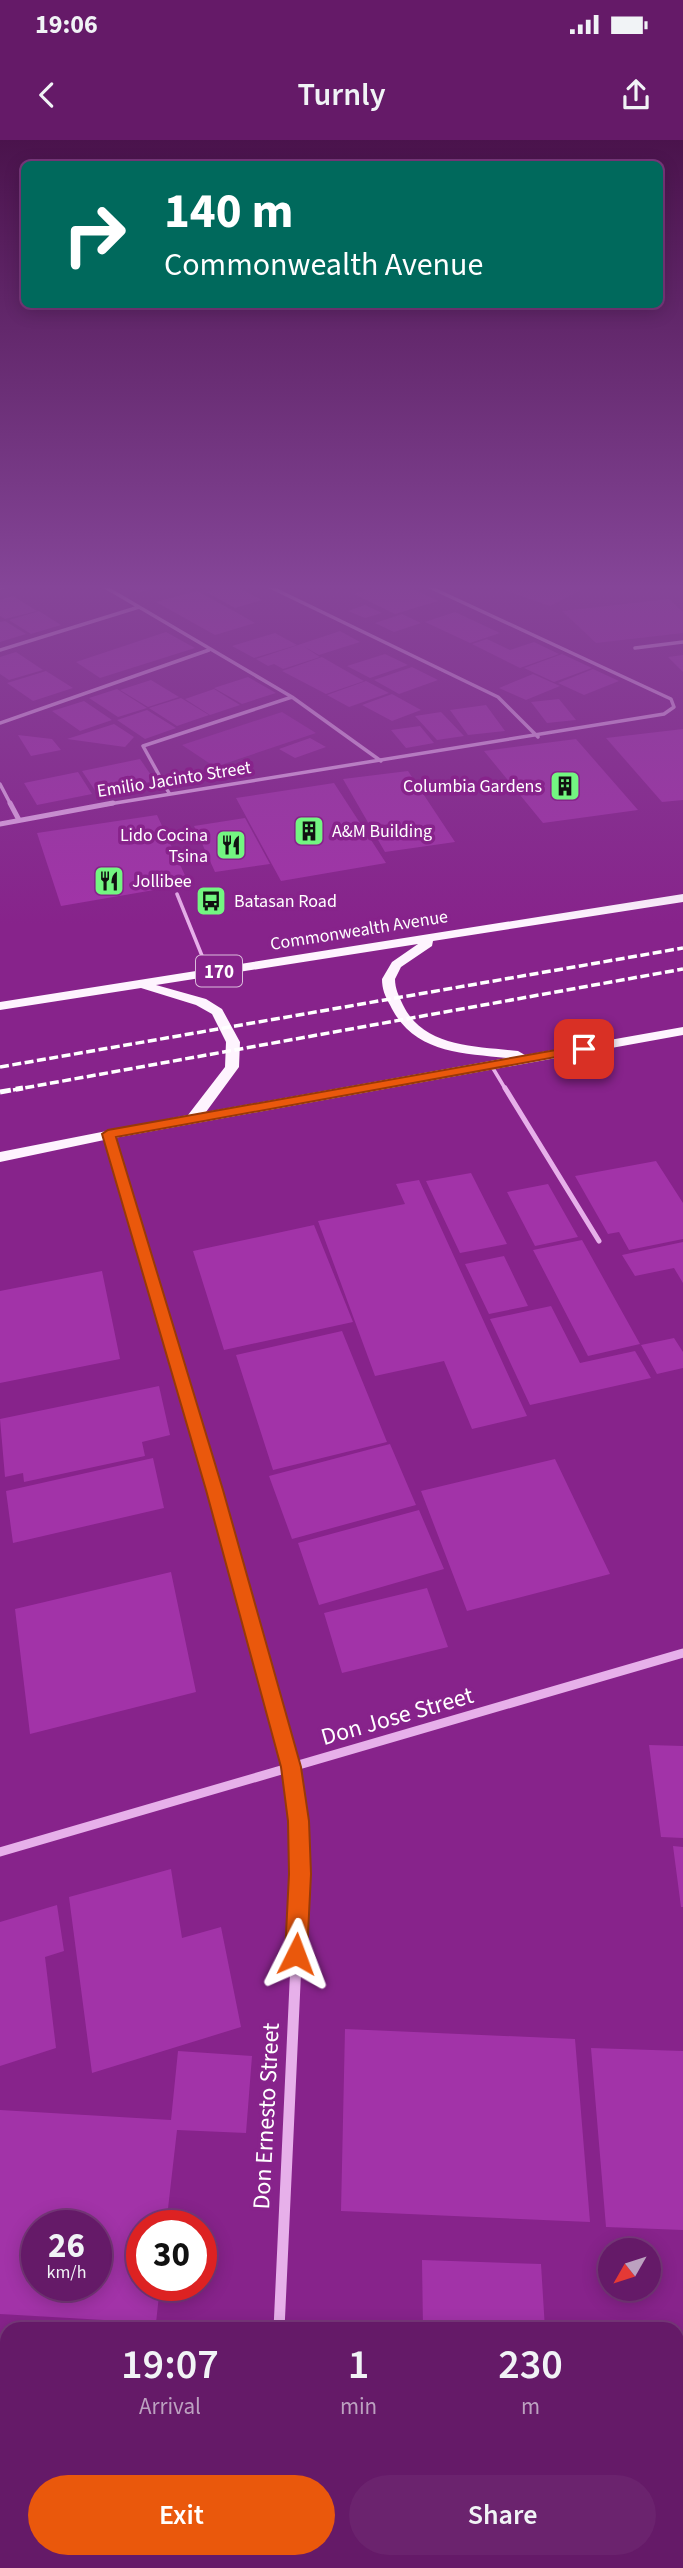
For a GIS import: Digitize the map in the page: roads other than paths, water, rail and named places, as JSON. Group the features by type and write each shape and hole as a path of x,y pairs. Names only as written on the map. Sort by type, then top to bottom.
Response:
{"main road":[{"name":"Commonwealth Avenue","path":"0,1006 683,898"},
{"path":"437,938 404,957 387,977 388,990 409,1027 428,1039 450,1046 535,1058"},
{"path":"136,985 201,1002 217,1012 233,1042 232,1067 193,1119"},
{"path":"0,1157 108,1134 683,1031"}],"street":[{"path":"0,723 74,697"},
{"path":"169,793 143,746 291,697"},
{"path":"292,697 380,761"},
{"path":"498,697 538,737"},
{"name":"Emilio Jacinto Street","path":"0,824 169,793 538,737 664,713 674,707 667,697"},
{"path":"0,784 19,820"},
{"name":"Don Ernesto Street","path":"108,1134 215,1490 291,1767 299,1821 300,1874 279,2322"},
{"name":"Don Jose Street","path":"0,1852 683,1653"}],"lane":[{"path":"177,894 209,973"},
{"path":"491,1065 599,1241"}],"railway":[{"path":"0,1067 683,948"},
{"path":"13,1090 683,969"},
{"path":"0,1092 23,1088"}],"place":[{"name":"Columbia Gardens","path":"565,786"},
{"name":"A&M Building","path":"309,831"},
{"name":"Lido Cocina Tsina","path":"231,845"},
{"name":"Jollibee","path":"109,881"},
{"name":"Batasan Road","path":"211,901"}]}
